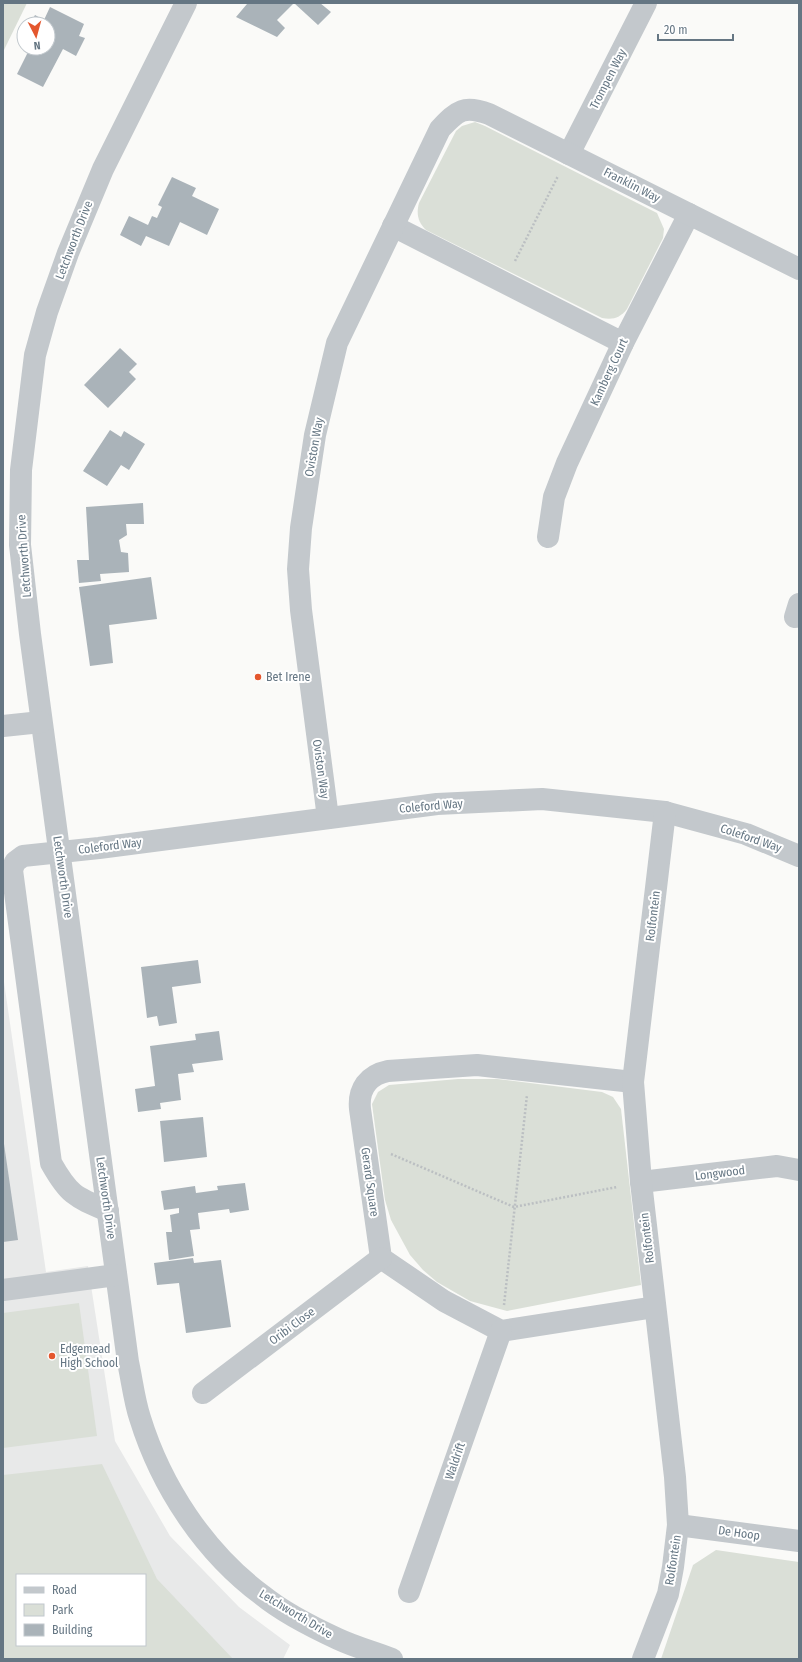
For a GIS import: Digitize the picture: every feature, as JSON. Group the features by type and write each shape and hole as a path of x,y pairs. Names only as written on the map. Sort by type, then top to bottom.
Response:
{"street":[{"name":"Letchworth Drive","path":"186,3 102,169 68,253 47,312 35,355 12,470 41,722 128,1362 139,1417 159,1466 192,1523 220,1556 262,1595 296,1617 339,1640 392,1659"},
{"name":"Trompen Way","path":"569,154 646,3"},
{"name":"Franklin Way","path":"462,110 474,109 490,114 799,269"},
{"name":"Oviston Way","path":"328,818 301,610 298,569 301,528 316,435 337,343 440,129 450,118 462,110"},
{"name":"Kamberg Court","path":"548,537 554,497 565,470 623,343 689,214"},
{"path":"393,226 623,343"},
{"path":"3,726 41,722"},
{"name":"Coleford Way","path":"108,1211 76,1198 60,1178 51,1163 12,870 15,862 23,856 437,804 542,799 665,812 746,834 799,856"},
{"name":"Rolfontein","path":"643,1659 668,1594 678,1525 675,1477 641,1182 633,1082 665,812"},
{"name":"Gerard Square","path":"381,1258 359,1100 365,1084 379,1073 477,1065 633,1082"},
{"name":"Longwood","path":"641,1182 777,1166 799,1170"},
{"path":"381,1258 444,1301 501,1331 655,1307"},
{"name":"Oribi Close","path":"204,1393 381,1258"},
{"path":"3,1290 116,1275"},
{"name":"Waldrift","path":"409,1592 501,1331"},
{"name":"De Hoop","path":"678,1525 799,1541"}],"path":[{"path":"504,283 569,154"},
{"path":"501,1331 529,1071"},
{"path":"365,1143 514,1207 641,1182"}],"shaded area":[{"name":"Edgemead High School","path":"3,975 46,1272 88,1266 115,1441 170,1536 239,1607 290,1645 283,1659 3,1659"}],"green space":[{"path":"3,3 27,3 21,16 16,16 16,25 3,52"},
{"path":"475,122 657,213 664,229 663,238 627,309 622,314 610,319 602,318 426,230 423,227 418,218 419,203 456,131 462,126"},
{"path":"458,1079 497,1079 602,1092 613,1097 621,1109 641,1285 507,1311 470,1301 437,1282 423,1270 410,1255 391,1220 385,1200 372,1104 378,1092 389,1085"},
{"path":"79,1303 97,1436 3,1448 3,1313"},
{"path":"102,1464 157,1579 233,1659 3,1659 3,1475"},
{"path":"716,1550 799,1562 799,1659 661,1659 693,1565"}],"building":[{"path":"246,3 294,3 277,20 285,28 277,37 236,17 247,4"},
{"path":"294,3 320,3 331,12 318,25"},
{"path":"50,7 84,24 79,36 85,38 76,56 63,49 43,87 17,74 26,56 56,56 56,16 46,16"},
{"path":"172,177 196,188 192,196 219,209 207,235 180,222 169,246 146,236 141,246 120,235 129,216 148,225 152,216 157,218 162,207 158,205"},
{"path":"120,348 137,364 129,372 136,379 108,408 84,385"},
{"path":"110,430 121,437 124,431 145,444 129,470 121,465 107,486 83,471"},
{"path":"143,503 144,524 126,524 127,535 119,540 121,552 128,553 129,572 100,574 101,581 79,583 77,560 89,560 86,507"},
{"path":"151,577 157,619 109,625 113,663 90,666 79,587"},
{"path":"198,960 201,983 172,987 177,1023 159,1026 157,1016 147,1018 141,967"},
{"path":"219,1031 223,1060 192,1064 194,1072 178,1074 181,1100 160,1103 161,1109 138,1112 135,1089 155,1086 150,1046 196,1040 195,1034"},
{"path":"203,1117 207,1157 164,1162 160,1121"},
{"path":"3,1137 18,1240 3,1242"},
{"path":"245,1183 249,1210 230,1213 229,1209 198,1213 200,1229 190,1230 194,1256 169,1260 166,1232 172,1232 170,1215 179,1213 179,1208 164,1210 161,1191 195,1186 196,1193 218,1190 217,1186"},
{"path":"193,1258 194,1263 221,1260 231,1327 186,1333 179,1283 157,1285 154,1263"}],"place":[{"name":"Bet Irene","path":"258,677"},
{"name":"Edgemead High School","path":"52,1356"}]}
